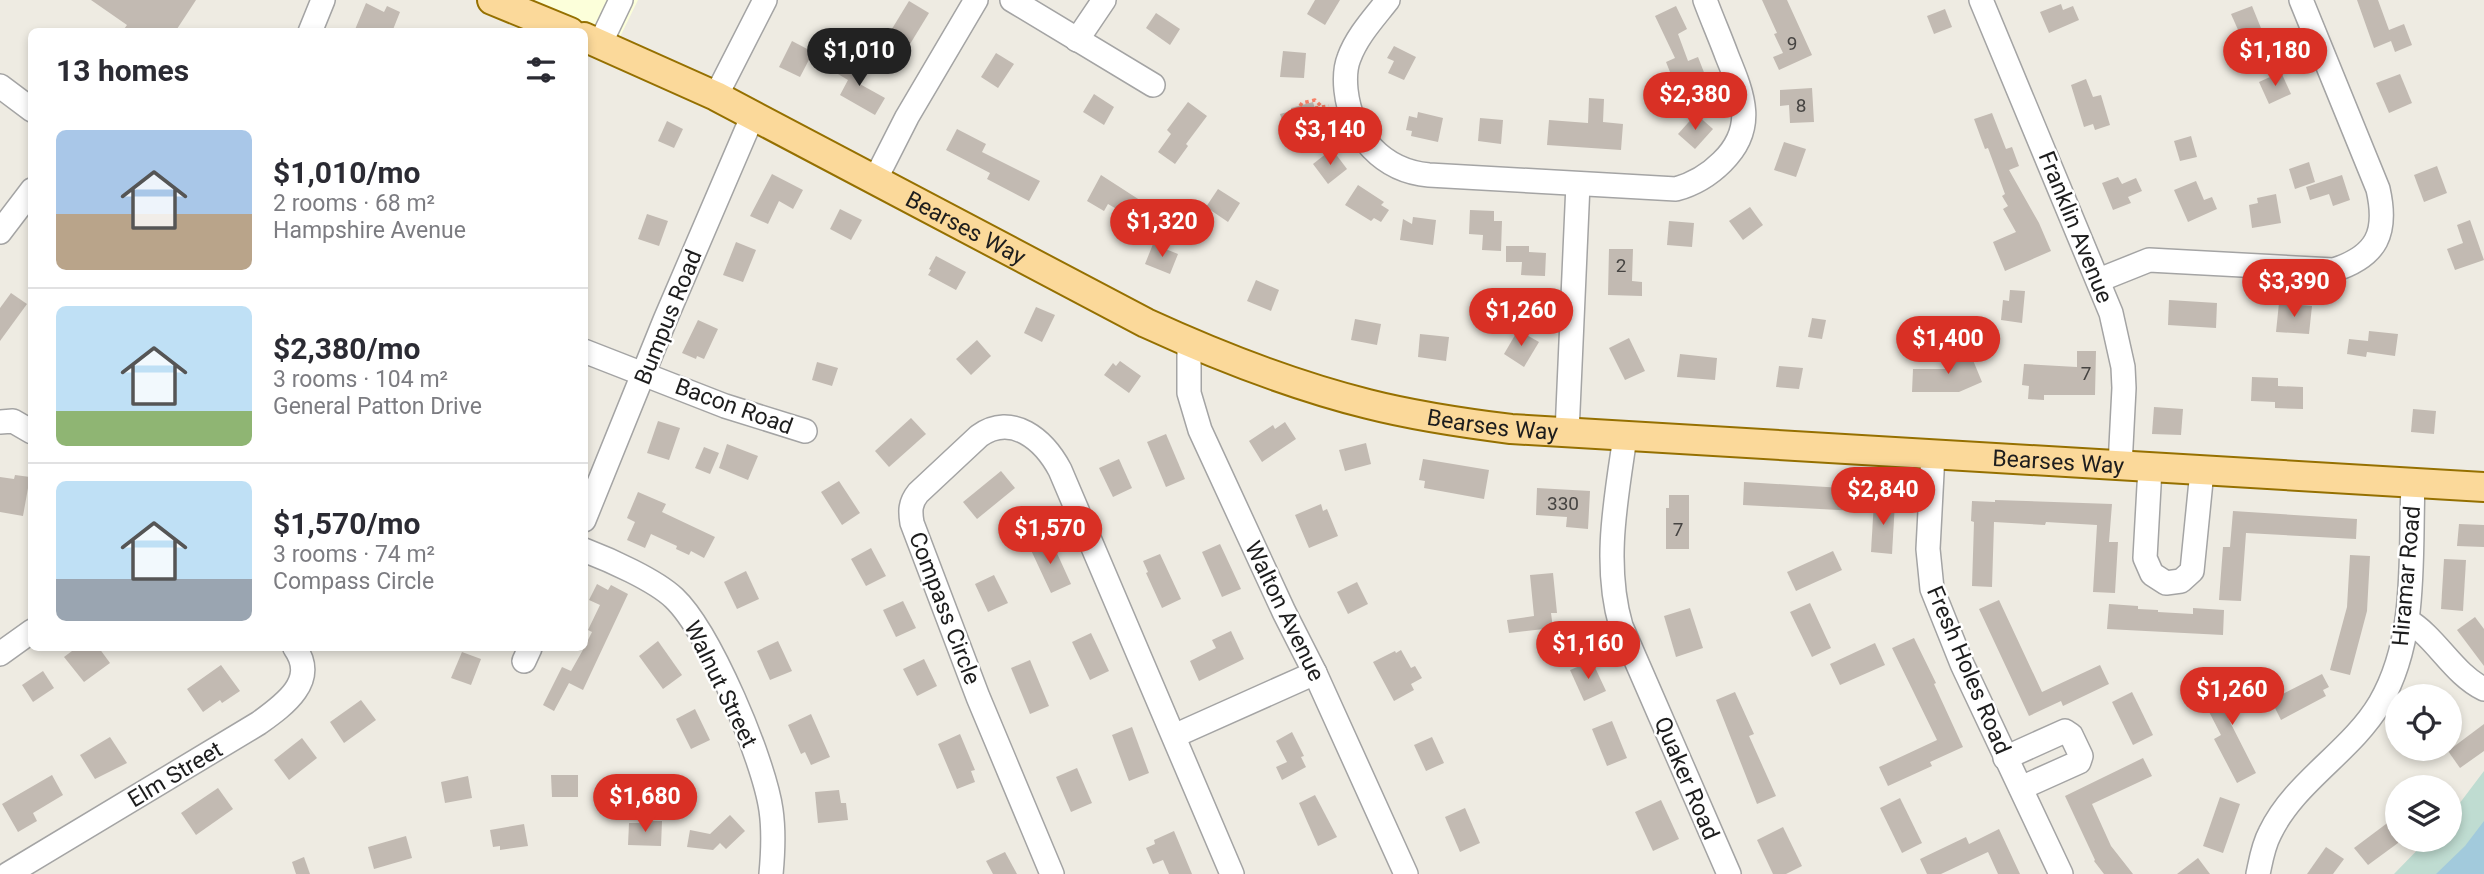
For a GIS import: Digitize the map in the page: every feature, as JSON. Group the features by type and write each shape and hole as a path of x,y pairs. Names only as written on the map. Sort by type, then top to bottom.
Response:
{"main road":[{"path":"492,0 560,28"},
{"name":"Bearses Way","path":"592,41 716,96 1099,299 1189,343 1266,373 1367,404 1452,421 1511,429 2484,487"}],"street":[{"path":"312,28 323,0"},
{"path":"592,41 621,0"},
{"path":"716,96 765,0"},
{"path":"875,180 907,117 976,0"},
{"path":"1012,0 1153,85"},
{"path":"1077,40 1104,0"},
{"path":"1388,0 1358,38 1348,59 1345,79 1354,124 1371,148 1396,167 1413,174 1676,189 1690,185 1715,169 1734,148 1744,126 1742,94 1704,0"},
{"name":"Franklin Avenue","path":"1981,0 2111,313 2123,367 2120,466"},
{"path":"2099,280 2149,260 2334,270 2357,261 2369,251 2377,239 2383,212 2381,201 2357,134 2301,0"},
{"path":"0,86 28,107"},
{"name":"Bumpus Road","path":"588,510 753,115"},
{"path":"1567,433 1578,184"},
{"path":"0,232 28,195"},
{"name":"Walton Avenue","path":"1189,343 1189,393 1200,430 1406,874"},
{"name":"Bacon Road","path":"588,352 725,406 805,431"},
{"path":"0,422 13,421 28,430"},
{"name":"Compass Circle","path":"1052,874 978,697 911,516 911,505 918,493 987,431 1003,426 1024,431 1042,444 1055,461 1232,874"},
{"name":"Quaker Road","path":"1625,437 1613,529 1612,587 1616,608 1621,626 1729,874"},
{"name":"Fresh Holes Road","path":"1933,454 1928,549 1932,589 1962,664 2061,874"},
{"path":"2150,468 2145,558 2158,580 2174,584 2187,577 2195,563 2202,471"},
{"name":"Hiramar Road","path":"2258,874 2270,832 2285,809 2350,742 2379,706 2396,669 2407,620 2413,483"},
{"name":"Walnut Street","path":"588,552 659,586 674,598 703,639 748,732 762,772 771,809 771,874"},
{"path":"2407,620 2423,631 2472,683 2484,689"},
{"path":"0,654 28,634"},
{"name":"Elm Street","path":"8,874 259,723 281,707 292,696 303,675 303,661 297,651"},
{"path":"1174,736 1315,673"},
{"path":"2005,758 2065,731 2071,735 2081,756 2079,762 2021,788"}],"path":[{"path":"1300,106 1315,100 1322,107"},
{"path":"1315,108 1329,106"}],"shaded area":[{"path":"520,0 638,0 619,39"},
{"path":"2484,771 2484,874 2394,874 2415,852 2462,852 2462,800"}],"water":[{"path":"2484,821 2484,874 2436,874 2462,852"}],"building":[{"path":"91,0 196,0 178,28 125,28 127,25"},
{"path":"1315,0 1340,0 1325,25 1307,14"},
{"path":"1762,0 1787,0 1812,55 1779,70 1773,57 1783,53"},
{"path":"2357,0 2378,0 2389,30 2404,24 2412,45 2395,52 2391,41 2374,48"},
{"path":"909,1 929,13 907,49 887,37"},
{"path":"366,3 384,12 387,6 400,12 394,28 356,28"},
{"path":"2061,4 2063,10 2073,6 2079,20 2049,33 2040,12"},
{"path":"1676,6 1687,29 1678,34 1688,61 1698,57 1707,80 1678,92 1666,62 1675,58 1655,16"},
{"path":"2252,6 2263,33 2243,41 2231,14"},
{"path":"1945,9 1952,27 1934,34 1927,16"},
{"path":"1156,13 1180,29 1170,45 1146,28"},
{"path":"792,41 813,52 800,77 779,67"},
{"path":"1394,46 1416,57 1404,80 1388,73 1394,61 1387,58"},
{"path":"1283,51 1306,53 1304,78 1280,77"},
{"path":"996,53 1014,64 998,88 981,77"},
{"path":"847,58 866,69 858,83 885,98 875,115 840,95 848,80 838,74"},
{"path":"2281,72 2291,94 2269,104 2259,82"},
{"path":"2400,74 2412,103 2389,113 2376,83"},
{"path":"2086,79 2093,97 2101,95 2110,125 2095,130 2093,124 2084,127 2071,85"},
{"path":"1812,88 1814,122 1790,123 1789,105 1780,106 1780,90"},
{"path":"1094,94 1114,107 1104,125 1083,112"},
{"path":"1589,98 1604,99 1603,122 1623,124 1621,150 1547,145 1549,120 1588,123"},
{"path":"1188,102 1207,116 1175,164 1158,152 1171,134 1167,130"},
{"path":"1313,102 1320,126 1287,135 1280,114"},
{"path":"1418,112 1443,118 1438,142 1411,136 1412,131 1406,130 1409,116 1417,118"},
{"path":"1992,113 2006,149 2012,147 2019,166 2009,170 2039,223 2051,251 2005,271 1993,242 2016,232 2003,209 2008,206 2002,196 2005,194 1974,119"},
{"path":"1696,114 1713,129 1695,149 1678,134"},
{"path":"1480,118 1503,120 1501,144 1478,141"},
{"path":"667,121 683,129 674,148 658,141"},
{"path":"957,129 986,144 982,152 1040,181 1029,201 987,179 990,173 946,150"},
{"path":"2191,136 2197,157 2180,161 2174,141"},
{"path":"1784,142 1806,149 1796,177 1774,170"},
{"path":"1332,149 1347,169 1328,184 1313,164"},
{"path":"2309,162 2315,182 2295,189 2289,169"},
{"path":"2437,166 2447,193 2424,202 2414,175"},
{"path":"772,174 803,190 793,209 779,201 768,224 750,216"},
{"path":"1101,175 1149,206 1139,222 1108,204 1104,211 1087,201"},
{"path":"2342,175 2350,200 2333,206 2329,194 2310,200 2306,187"},
{"path":"2118,177 2122,184 2136,178 2142,191 2128,197 2131,203 2113,210 2102,183"},
{"path":"2196,181 2204,200 2212,197 2217,209 2188,222 2174,190"},
{"path":"1358,185 1384,202 1381,205 1389,210 1381,222 1374,218 1371,221 1345,205"},
{"path":"1218,189 1240,203 1228,222 1206,207"},
{"path":"2276,194 2281,223 2252,228 2249,205 2258,203 2257,198"},
{"path":"1750,207 1763,225 1743,240 1729,221"},
{"path":"840,209 862,220 851,240 830,229"},
{"path":"1470,210 1494,211 1494,221 1502,221 1501,251 1482,250 1483,235 1469,234"},
{"path":"647,214 668,221 659,246 638,239"},
{"path":"1413,217 1436,220 1433,245 1400,240 1403,219 1412,224"},
{"path":"2470,220 2484,260 2455,270 2447,249 2463,243 2457,225"},
{"path":"1669,221 1694,223 1692,247 1667,245"},
{"path":"736,242 756,250 743,282 723,275"},
{"path":"1153,244 1178,254 1170,274 1145,264"},
{"path":"1506,246 1529,246 1529,252 1546,253 1545,276 1521,275 1522,262 1506,262"},
{"path":"1609,249 1633,249 1632,281 1642,282 1642,296 1608,295"},
{"path":"936,256 966,272 956,290 928,275"},
{"path":"1256,280 1279,290 1271,311 1247,301"},
{"path":"2010,290 2025,291 2022,323 2001,320 2003,300 2009,301"},
{"path":"11,293 27,304 0,341 0,308"},
{"path":"2169,300 2217,303 2216,328 2168,325"},
{"path":"2279,303 2312,306 2309,334 2276,332"},
{"path":"1036,307 1055,315 1042,342 1024,333"},
{"path":"1812,318 1826,320 1822,339 1808,337"},
{"path":"1355,319 1381,324 1377,345 1351,340"},
{"path":"698,320 718,329 704,359 697,356 696,359 682,353"},
{"path":"1518,330 1539,342 1524,367 1504,354"},
{"path":"2369,331 2398,334 2395,356 2367,352 2366,357 2347,354 2349,339 2368,341"},
{"path":"1420,334 1449,337 1446,361 1418,357"},
{"path":"1629,338 1645,371 1625,380 1609,348"},
{"path":"977,340 991,356 971,375 956,359"},
{"path":"1968,348 1982,382 1959,392 1912,392 1913,369 1951,369 1946,357"},
{"path":"2077,351 2096,351 2095,395 2044,395 2044,400 2028,399 2029,386 2022,385 2024,364 2077,367"},
{"path":"1680,354 1717,358 1715,380 1677,377"},
{"path":"1120,361 1141,376 1129,393 1104,375 1113,363 1116,366"},
{"path":"817,362 838,368 832,386 812,380"},
{"path":"1779,366 1803,368 1799,389 1776,387"},
{"path":"2252,377 2278,378 2278,386 2303,387 2303,409 2275,408 2275,402 2251,401"},
{"path":"2154,407 2183,409 2181,435 2152,434"},
{"path":"2413,409 2436,411 2434,434 2411,432"},
{"path":"911,418 926,434 889,467 875,451"},
{"path":"658,421 680,428 669,460 647,453"},
{"path":"1285,422 1296,439 1262,462 1249,441 1273,425 1275,429"},
{"path":"1166,434 1185,479 1166,487 1147,442"},
{"path":"1366,443 1371,464 1345,471 1339,450"},
{"path":"727,444 758,456 748,480 719,468"},
{"path":"704,447 719,453 710,474 695,468"},
{"path":"1119,459 1132,488 1113,497 1099,468"},
{"path":"1423,459 1489,470 1484,499 1424,488 1425,481 1419,480"},
{"path":"1001,471 1015,488 977,519 963,502"},
{"path":"15,475 28,477 23,516 0,512 0,477 14,479"},
{"path":"839,481 860,513 842,525 821,492"},
{"path":"1744,482 1859,489 1858,511 1743,505"},
{"path":"1537,488 1590,491 1588,529 1566,527 1567,517 1536,515"},
{"path":"638,492 666,504 662,512 715,537 704,558 691,551 689,555 651,534 645,548 627,540 635,522 627,518"},
{"path":"1669,495 1689,495 1689,549 1666,549 1666,508 1669,508"},
{"path":"1874,501 1895,502 1892,554 1871,552"},
{"path":"1972,501 2112,504 2109,542 2118,542 2115,593 2093,592 2097,525 2046,522 2045,525 1994,522 1992,587 1972,586"},
{"path":"1321,504 1323,511 1327,509 1338,536 1309,548 1295,515"},
{"path":"2233,511 2357,519 2356,539 2246,533 2241,601 2219,600 2223,547 2230,547"},
{"path":"2459,524 2484,525 2484,547 2457,546"},
{"path":"1048,539 1071,584 1051,593 1030,548"},
{"path":"1220,544 1241,589 1222,597 1202,552"},
{"path":"871,548 886,576 866,586 851,559"},
{"path":"1833,551 1842,570 1796,591 1787,572"},
{"path":"1160,554 1181,599 1162,608 1143,561"},
{"path":"2350,555 2370,556 2367,611 2350,675 2330,670 2347,607"},
{"path":"2444,559 2466,560 2463,611 2441,609"},
{"path":"746,571 759,599 737,609 724,582"},
{"path":"1553,573 1557,613 1551,613 1553,628 1509,633 1507,620 1534,616 1530,575"},
{"path":"994,575 1008,603 988,612 975,584"},
{"path":"1357,582 1368,604 1348,614 1337,592"},
{"path":"597,584 608,590 611,585 628,594 583,690 569,683 554,711 543,705 562,667 571,671 582,651 588,651 588,640 592,632 588,630 600,605 589,600"},
{"path":"1999,600 2042,692 2100,665 2109,684 2063,706 2061,701 2029,716 1979,609"},
{"path":"903,601 916,628 896,637 883,610"},
{"path":"1810,603 1831,648 1812,657 1790,612"},
{"path":"2109,604 2138,606 2138,609 2158,612 2193,614 2193,608 2224,610 2223,635 2107,629"},
{"path":"1690,608 1703,648 1676,657 1664,616"},
{"path":"2475,617 2484,629 2484,666 2457,630"},
{"path":"1231,631 1244,659 1199,681 1190,661 1216,648 1212,640"},
{"path":"1091,633 1109,671 1090,680 1072,642"},
{"path":"1914,638 1963,747 1930,762 1932,766 1888,786 1879,767 1937,740 1892,648"},
{"path":"658,641 682,675 663,689 639,656"},
{"path":"778,641 792,671 770,680 757,651"},
{"path":"1875,643 1885,665 1840,685 1830,664"},
{"path":"1401,650 1411,668 1415,666 1422,678 1411,684 1414,690 1394,701 1373,662"},
{"path":"72,651 101,651 110,663 84,682 64,657"},
{"path":"462,652 481,659 471,685 451,678"},
{"path":"924,659 937,686 917,696 903,669"},
{"path":"1030,660 1049,706 1030,714 1011,668"},
{"path":"1592,661 1606,691 1584,701 1570,670"},
{"path":"221,665 240,691 203,712 187,689"},
{"path":"43,671 54,688 33,702 22,685"},
{"path":"2322,674 2329,687 2323,690 2326,696 2281,720 2271,700"},
{"path":"2249,679 2259,698 2228,718 2256,773 2237,783 2214,739 2221,735 2204,702"},
{"path":"1735,692 1754,734 1749,736 1776,796 1757,804 1716,700"},
{"path":"2132,692 2153,735 2133,745 2112,702"},
{"path":"361,700 376,720 344,743 330,722"},
{"path":"695,709 710,740 691,749 676,719"},
{"path":"811,714 830,757 811,765 805,752 801,754 788,725"},
{"path":"1612,721 1627,758 1607,766 1592,729"},
{"path":"2484,724 2484,751 2460,768 2455,761 2462,761 2462,740"},
{"path":"1132,727 1149,773 1129,781 1112,735"},
{"path":"1292,732 1304,756 1301,757 1306,767 1282,780 1276,767 1287,762 1276,741"},
{"path":"960,734 975,770 971,771 975,782 957,789 938,744"},
{"path":"110,737 127,763 95,779 80,755"},
{"path":"1432,737 1444,763 1426,771 1414,745"},
{"path":"302,738 317,758 289,780 274,760"},
{"path":"2143,758 2152,776 2092,804 2111,846 2133,874 2104,874 2094,861 2065,796"},
{"path":"1077,768 1092,803 1071,812 1056,777"},
{"path":"52,775 63,795 33,813 37,821 18,832 2,804"},
{"path":"551,775 578,775 578,797 552,797"},
{"path":"468,776 472,798 445,803 441,782"},
{"path":"218,788 233,809 196,835 181,813"},
{"path":"839,790 841,803 846,803 848,820 818,823 815,792"},
{"path":"1315,795 1337,837 1318,846 1299,803"},
{"path":"2220,797 2240,804 2223,853 2203,846"},
{"path":"1900,798 1922,843 1902,853 1880,808"},
{"path":"1661,800 1679,839 1653,851 1635,812"},
{"path":"1465,808 1480,843 1460,852 1445,817"},
{"path":"730,815 745,831 726,849 720,843 713,850 687,847 690,830 710,834"},
{"path":"662,821 661,846 628,845 629,823"},
{"path":"524,824 528,846 500,850 500,846 493,847 490,830"},
{"path":"2385,825 2386,852 2368,865 2354,848"},
{"path":"1783,827 1802,866 1786,874 1773,874 1757,840"},
{"path":"1999,829 2020,874 1998,874 1988,852 1941,874 1927,874 1920,859 1966,837 1969,844"},
{"path":"1174,831 1192,874 1169,874 1163,860 1153,864 1146,848 1155,844 1154,840"},
{"path":"406,836 412,858 374,869 368,847"},
{"path":"2326,847 2344,859 2333,874 2307,874"},
{"path":"1005,852 1017,874 993,874 986,861"},
{"path":"304,857 310,874 296,874 292,862"},
{"path":"2198,858 2210,874 2177,874"}]}
